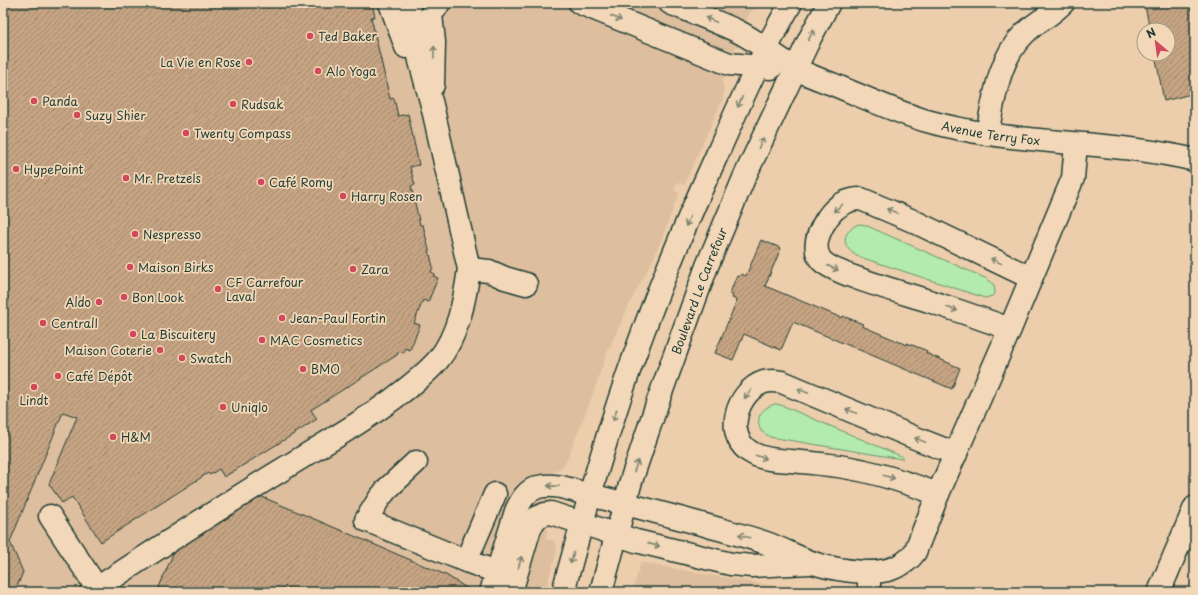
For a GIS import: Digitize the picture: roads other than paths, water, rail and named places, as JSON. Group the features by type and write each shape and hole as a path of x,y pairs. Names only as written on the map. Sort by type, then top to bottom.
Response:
{"street":[{"path":"390,3 407,48 432,105"},
{"path":"50,516 94,590 274,474 373,414 427,372 439,359 448,344 458,320 466,289 469,269 432,105 420,61 408,3"},
{"path":"432,105 434,42 431,16 439,3"},
{"name":"Avenue Terry Fox","path":"580,3 729,64 761,58 796,69 882,105 926,121 987,134 1026,140 1131,148 1195,160"},
{"path":"670,3 737,31 761,58"},
{"path":"563,592 612,424 640,342 690,214 761,58 790,3"},
{"name":"Boulevard Le Carrefour","path":"601,592 624,504 658,401 707,266 744,178 810,38 829,3"},
{"path":"987,134 1002,66 1012,49 1023,35 1063,3"},
{"path":"416,462 387,489 366,520 466,561 494,582 520,501 537,488 544,486 562,486 590,496 766,543 814,563 844,570 869,582 883,571 904,563 915,552 938,494 1010,329 1073,178 1076,144"},
{"path":"1010,329 935,303 879,286 836,270 821,260 818,254 818,237 822,226 837,208 852,199 861,199 913,221 1031,278"},
{"path":"469,269 489,271 505,278 526,284"},
{"path":"938,494 900,480 875,473 838,466 768,459 754,454 743,447 738,440 735,430 735,422 743,401 748,392 764,382 782,382 918,440 956,454"},
{"path":"466,561 495,494"},
{"path":"1159,592 1195,507"},
{"path":"511,592 530,528 536,518 551,513 616,535 731,564 752,566 814,563"}],"place":[{"name":"Ted Baker","path":"310,36"},
{"name":"La Vie en Rose","path":"249,62"},
{"name":"Alo Yoga","path":"318,71"},
{"name":"Panda","path":"34,101"},
{"name":"Rudsak","path":"233,104"},
{"name":"Suzy Shier","path":"77,115"},
{"name":"Twenty Compass","path":"186,133"},
{"name":"HypePoint","path":"16,169"},
{"name":"Mr. Pretzels","path":"126,178"},
{"name":"Café Romy","path":"261,182"},
{"name":"Harry Rosen","path":"343,196"},
{"name":"Nespresso","path":"135,234"},
{"name":"Maison Birks","path":"130,267"},
{"name":"Zara","path":"353,269"},
{"name":"CF Carrefour Laval","path":"218,289"},
{"name":"Bon Look","path":"124,297"},
{"name":"Aldo","path":"99,302"},
{"name":"Jean-Paul Fortin","path":"282,318"},
{"name":"Centrall","path":"43,323"},
{"name":"La Biscuitery","path":"133,334"},
{"name":"MAC Cosmetics","path":"262,340"},
{"name":"Maison Coterie","path":"160,350"},
{"name":"Swatch","path":"182,358"},
{"name":"BMO","path":"303,369"},
{"name":"Café Dépôt","path":"58,376"},
{"name":"Lindt","path":"34,387"},
{"name":"Uniqlo","path":"223,407"},
{"name":"H&M","path":"113,437"}]}
